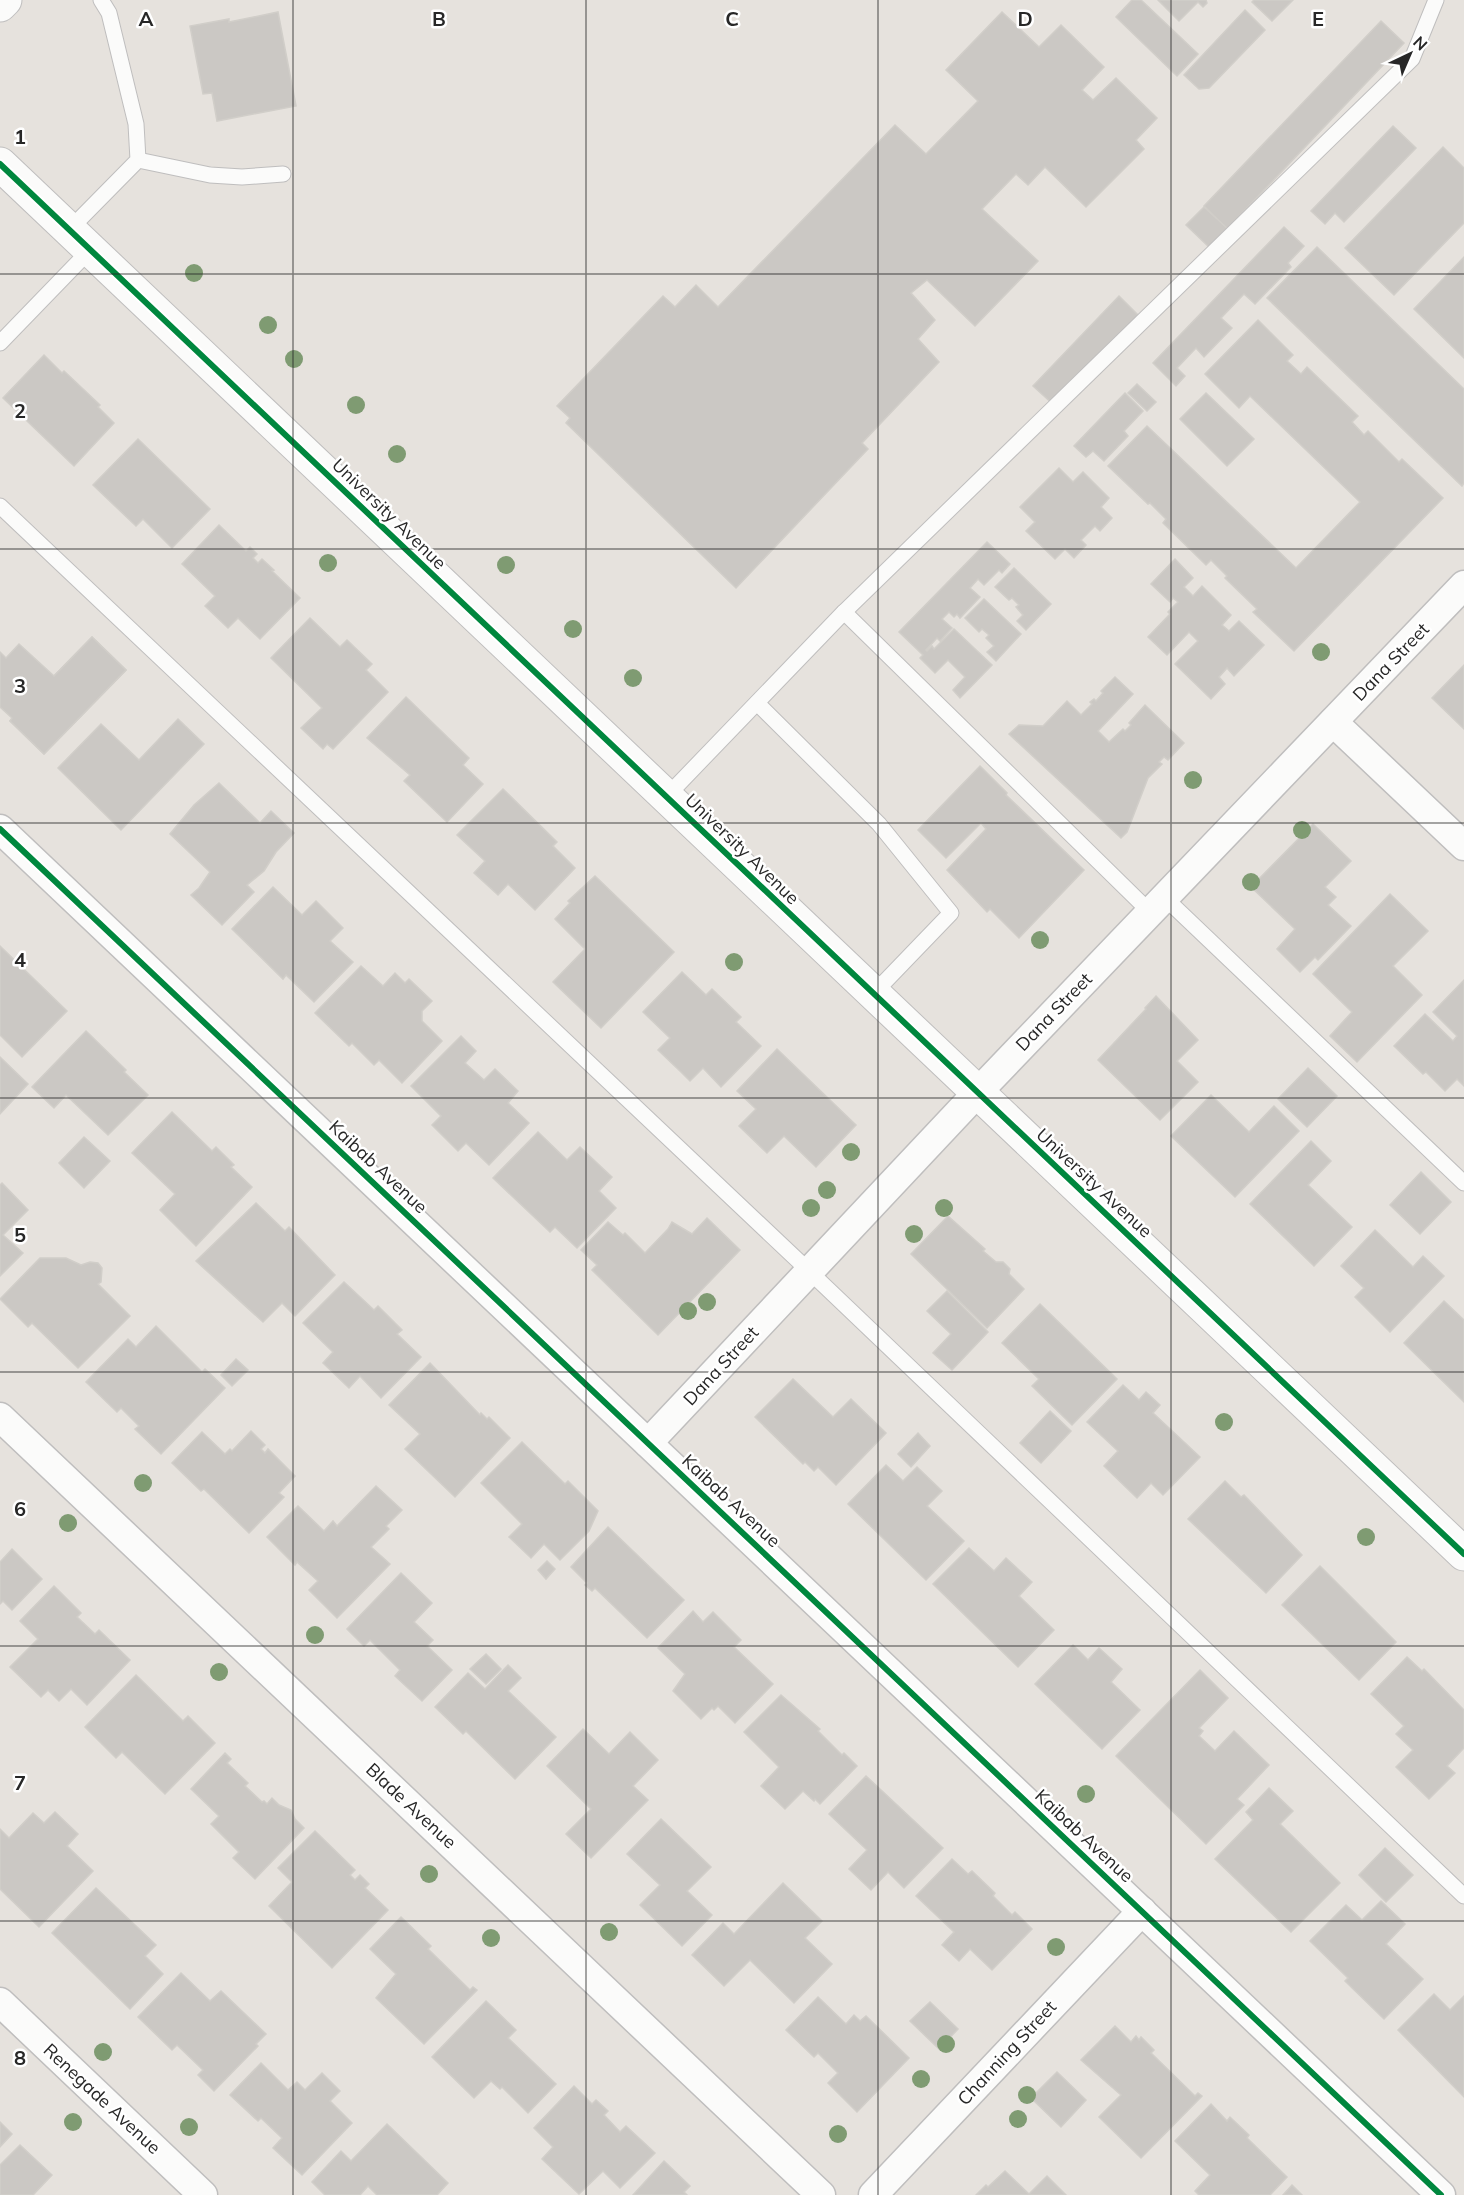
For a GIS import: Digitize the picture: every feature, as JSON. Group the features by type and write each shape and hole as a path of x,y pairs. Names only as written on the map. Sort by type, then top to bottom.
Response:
{"street":[{"path":"0,5 4,0"},
{"name":"University Avenue","path":"0,164 1464,1554"},
{"name":"Dana Street","path":"648,1443 977,1093 1464,585"},
{"path":"1333,722 1464,846"},
{"name":"Kaibab Avenue","path":"0,829 1441,2195"},
{"name":"Blade Avenue","path":"0,1417 821,2195"},
{"name":"Channing Street","path":"873,2195 1142,1911"},
{"name":"Renegade Avenue","path":"0,2002 203,2195"}],"lane":[{"path":"0,343 138,160 136,124 109,13 101,0"},
{"path":"666,797 844,612 1412,59 1436,0"},
{"path":"138,160 210,175 242,177 283,174"},
{"path":"0,506 809,1271 1464,1896"},
{"path":"844,612 1157,905 1464,1183"},
{"path":"757,703 879,824 951,913 873,993"}],"building":[{"path":"1132,0 1141,0 1198,54 1177,76 1116,17"},
{"path":"1158,0 1206,0 1207,3 1203,7 1198,2 1179,21"},
{"path":"1254,0 1293,0 1272,21 1252,2"},
{"path":"1245,10 1265,30 1209,88 1199,89 1184,75"},
{"path":"278,12 296,106 217,121 212,93 203,94 190,26 229,19 229,22"},
{"path":"1002,12 1039,47 1061,25 1104,67 1082,90 1093,100 1116,78 1157,118 1136,140 1144,149 1086,207 1045,167 1028,185 1016,174 982,209 1038,261 975,326 927,280 911,293 935,320 918,339 939,362 862,443 868,449 736,588 566,423 570,418 557,406 663,296 675,307 696,285 718,307 895,125 926,154 978,101 946,70"},
{"path":"1381,21 1404,43 1227,229 1204,206"},
{"path":"1393,126 1416,148 1344,222 1335,213 1325,224 1311,211"},
{"path":"1443,147 1464,168 1464,223 1394,295 1345,248"},
{"path":"1204,207 1228,229 1210,248 1186,225"},
{"path":"1284,227 1304,246 1288,263 1291,267 1255,304 1244,294 1221,318 1232,328 1204,357 1196,348 1177,368 1185,376 1176,386 1153,363"},
{"path":"1317,247 1464,389 1464,483 1462,486 1267,298"},
{"path":"1464,257 1464,358 1414,309"},
{"path":"1119,296 1140,317 1055,406 1033,386"},
{"path":"1258,320 1293,355 1287,361 1301,374 1307,367 1358,416 1352,422 1364,435 1368,431 1399,462 1402,459 1443,498 1294,651 1253,612 1257,609 1225,578 1227,576 1211,560 1206,565 1163,523 1166,519 1108,466 1147,426 1296,568 1360,502 1250,396 1239,408 1205,374"},
{"path":"44,355 100,405 98,407 114,423 74,466 3,398"},
{"path":"1137,384 1156,402 1147,411 1128,393"},
{"path":"1125,393 1143,411 1124,431 1128,436 1104,461 1093,451 1086,457 1074,446"},
{"path":"1206,393 1254,439 1227,466 1180,419"},
{"path":"138,439 210,509 172,548 143,519 136,526 93,485"},
{"path":"1059,468 1073,482 1083,472 1109,498 1101,507 1112,518 1100,531 1095,526 1081,540 1086,545 1074,558 1065,549 1055,559 1026,531 1035,522 1020,507"},
{"path":"219,525 246,551 250,547 257,554 253,558 258,563 262,559 300,598 260,639 238,618 228,628 205,606 215,596 182,564"},
{"path":"987,542 1010,564 1002,573 999,570 984,585 978,579 970,588 980,597 960,618 957,614 954,617 949,612 942,619 952,628 940,641 937,638 926,650 932,646 934,649 954,629 992,665 960,698 953,690 965,677 948,660 935,673 920,658 923,655 899,632"},
{"path":"1175,559 1193,578 1184,587 1193,596 1202,586 1231,615 1222,625 1229,631 1239,621 1264,645 1234,676 1227,668 1219,677 1225,684 1211,699 1175,664 1198,641 1189,632 1167,655 1148,637 1178,602 1173,598 1170,602 1151,584"},
{"path":"1014,568 1051,604 1026,630 1017,621 1023,615 1016,607 1019,605 1012,598 1009,600 995,587"},
{"path":"984,599 1021,634 996,661 987,652 994,646 986,638 989,635 982,629 979,632 965,618"},
{"path":"310,618 340,647 347,640 372,664 366,670 388,692 333,749 327,744 323,749 301,728 322,708 271,658"},
{"path":"92,637 126,670 44,754 10,721"},
{"path":"92,637 126,670 44,754 10,721 12,718 0,707 0,652 6,658 19,644 54,676"},
{"path":"1464,665 1464,729 1432,698"},
{"path":"1115,677 1133,694 1098,731 1109,742 1131,725 1129,723 1145,705 1184,743 1168,760 1164,757 1159,762 1162,764 1148,778 1127,832 1121,838 1009,734 1019,725 1043,726 1067,701 1081,715 1092,704 1090,702 1094,699 1096,701 1103,693 1101,691"},
{"path":"406,697 469,758 463,765 483,784 447,822 404,781 410,775 367,738"},
{"path":"178,719 204,744 121,830 58,768 101,724 139,760"},
{"path":"980,766 1007,793 1006,795 1084,870 1019,938 990,909 987,912 947,870 986,829 981,823 946,858 918,830"},
{"path":"219,783 260,823 271,811 294,833 276,852 264,871 247,885 254,892 222,925 191,895 210,872 170,834 194,805"},
{"path":"503,789 557,842 553,846 575,868 535,910 508,884 498,895 474,873 485,861 457,835"},
{"path":"1313,824 1351,861 1325,887 1336,897 1328,905 1351,926 1318,960 1315,957 1300,972 1277,949 1295,929 1251,887"},
{"path":"595,876 674,952 601,1028 553,982 585,949 555,919 570,903 568,901"},
{"path":"273,887 302,915 316,901 343,928 330,941 353,962 314,1002 286,975 283,979 232,929"},
{"path":"1390,894 1428,931 1393,966 1422,995 1357,1062 1330,1036 1352,1012 1313,974"},
{"path":"0,946 67,1011 22,1057 0,1035"},
{"path":"361,966 383,986 395,973 405,983 409,979 432,1001 422,1011 422,1021 442,1041 402,1083 379,1060 374,1065 352,1043 349,1046 315,1013"},
{"path":"682,972 706,995 712,989 741,1017 736,1022 761,1046 721,1087 703,1068 690,1081 658,1050 670,1038 643,1012"},
{"path":"1464,980 1464,1086 1457,1079 1445,1091 1426,1072 1423,1074 1394,1046 1425,1014 1453,1041 1457,1036 1433,1012"},
{"path":"1156,996 1198,1040 1177,1061 1198,1082 1160,1120 1098,1060"},
{"path":"86,1031 148,1095 108,1135 66,1095 54,1108 32,1087"},
{"path":"461,1036 476,1051 465,1063 484,1080 495,1069 518,1091 508,1103 529,1123 489,1165 466,1143 458,1151 432,1125 441,1116 411,1086"},
{"path":"777,1049 856,1125 816,1167 784,1136 767,1153 739,1126 756,1109 737,1091"},
{"path":"0,1057 28,1084 0,1114"},
{"path":"1308,1068 1337,1096 1307,1127 1278,1099"},
{"path":"1211,1095 1249,1132 1274,1106 1299,1131 1235,1197 1171,1136"},
{"path":"172,1112 212,1151 216,1147 234,1165 231,1167 252,1187 196,1246 160,1210 175,1194 132,1153"},
{"path":"538,1132 567,1160 580,1147 612,1177 599,1191 616,1208 577,1248 555,1227 550,1232 493,1178"},
{"path":"84,1137 110,1161 84,1188 59,1163"},
{"path":"1311,1141 1331,1161 1308,1185 1352,1227 1314,1266 1250,1204"},
{"path":"1421,1172 1451,1202 1420,1234 1390,1205"},
{"path":"2,1183 28,1210 3,1235 23,1253 0,1276 0,1185"},
{"path":"256,1203 285,1231 289,1227 335,1275 295,1316 282,1303 263,1322 196,1261"},
{"path":"948,1216 996,1262 1003,1262 1010,1269 1009,1274 1024,1289 987,1328 911,1254"},
{"path":"707,1218 740,1250 658,1335 592,1270 597,1265 581,1250 608,1222 623,1235 625,1233 645,1253 672,1222 692,1234"},
{"path":"1375,1230 1413,1267 1423,1256 1444,1276 1390,1332 1355,1297 1364,1288 1341,1266"},
{"path":"40,1258 66,1258 81,1265 90,1262 98,1263 102,1268 101,1282 98,1284 130,1316 78,1368 32,1323 28,1327 0,1299"},
{"path":"344,1282 374,1310 378,1306 402,1330 397,1334 421,1357 381,1398 360,1376 349,1388 323,1363 333,1352 303,1323"},
{"path":"947,1291 988,1332 952,1370 933,1353 951,1334 927,1311"},
{"path":"1444,1301 1464,1320 1464,1402 1404,1343"},
{"path":"1040,1304 1117,1379 1072,1425 1032,1386 1039,1379 1002,1343"},
{"path":"156,1326 202,1372 205,1369 225,1388 161,1454 135,1429 139,1426 121,1408 117,1412 86,1382 128,1339 136,1347"},
{"path":"236,1359 248,1370 232,1386 221,1375"},
{"path":"430,1363 480,1415 481,1413 487,1419 489,1417 510,1438 455,1497 405,1449 420,1434 389,1405"},
{"path":"793,1379 833,1417 851,1399 886,1433 836,1485 818,1467 814,1471 805,1462 803,1464 755,1417"},
{"path":"1123,1385 1139,1400 1146,1392 1160,1405 1153,1413 1200,1457 1163,1495 1151,1483 1137,1498 1104,1466 1118,1451 1087,1422"},
{"path":"1050,1411 1071,1431 1041,1463 1020,1443"},
{"path":"251,1431 265,1445 261,1449 265,1453 268,1449 295,1476 279,1493 284,1497 249,1533 204,1489 201,1491 172,1463 202,1432 225,1454 230,1449 232,1451"},
{"path":"918,1433 930,1446 911,1467 898,1454"},
{"path":"522,1442 565,1484 568,1481 598,1511 589,1531 560,1560 544,1544 531,1558 509,1537 522,1524 481,1483"},
{"path":"886,1465 903,1481 917,1467 942,1491 927,1506 964,1541 926,1580 848,1504"},
{"path":"1225,1481 1241,1497 1244,1495 1302,1555 1266,1593 1188,1519"},
{"path":"376,1486 402,1510 386,1526 389,1529 371,1547 390,1564 337,1618 309,1590 318,1581 297,1562 295,1565 267,1537 298,1506 324,1531 333,1521 337,1526"},
{"path":"608,1527 684,1600 647,1638 595,1588 592,1591 585,1585 587,1583 571,1567"},
{"path":"969,1548 994,1571 1006,1558 1032,1582 1019,1596 1054,1630 1018,1667 933,1584"},
{"path":"12,1549 42,1579 12,1610 3,1601 0,1604 0,1562"},
{"path":"547,1561 555,1569 546,1579 538,1570"},
{"path":"1320,1566 1396,1642 1359,1680 1282,1605"},
{"path":"401,1573 432,1603 414,1622 433,1640 427,1646 452,1670 422,1701 395,1676 400,1670 370,1640 364,1646 347,1629"},
{"path":"54,1586 81,1613 77,1617 95,1634 99,1630 130,1660 87,1705 71,1689 59,1701 48,1690 41,1697 10,1667 38,1639 20,1621"},
{"path":"693,1611 703,1622 713,1612 741,1640 734,1647 773,1684 735,1723 718,1706 714,1710 712,1708 701,1719 673,1691 685,1674 658,1648"},
{"path":"1073,1645 1088,1660 1099,1648 1122,1669 1111,1682 1140,1710 1102,1749 1035,1684"},
{"path":"486,1654 501,1669 486,1684 470,1669"},
{"path":"1407,1657 1422,1671 1424,1669 1464,1710 1464,1748 1447,1766 1455,1773 1429,1799 1396,1767 1413,1750 1396,1734 1404,1726 1371,1694"},
{"path":"508,1665 521,1678 508,1691 556,1737 515,1779 466,1731 463,1734 435,1707 468,1673 485,1689"},
{"path":"1200,1670 1228,1698 1199,1728 1203,1731 1199,1736 1215,1751 1234,1731 1269,1765 1237,1799 1244,1805 1206,1844 1116,1756"},
{"path":"136,1675 183,1721 188,1716 215,1743 165,1794 122,1752 116,1758 85,1727"},
{"path":"781,1695 820,1729 818,1731 842,1755 844,1753 857,1766 820,1804 803,1791 785,1809 761,1786 779,1767 744,1732"},
{"path":"583,1729 609,1754 630,1732 658,1760 633,1786 648,1800 591,1858 566,1834 591,1809 547,1766"},
{"path":"225,1753 231,1759 227,1763 248,1783 245,1786 262,1802 267,1804 272,1798 279,1805 291,1810 295,1819 304,1828 255,1879 233,1858 239,1852 211,1824 219,1816 191,1789"},
{"path":"866,1776 943,1848 904,1888 888,1872 871,1890 849,1869 867,1850 829,1814"},
{"path":"1269,1788 1293,1811 1280,1824 1340,1883 1291,1932 1215,1859 1253,1820 1246,1812"},
{"path":"55,1812 78,1834 67,1846 93,1871 39,1927 0,1889 0,1829 9,1838 33,1813 44,1823"},
{"path":"661,1819 711,1867 687,1891 712,1915 682,1946 640,1905 660,1885 627,1854"},
{"path":"315,1831 355,1870 350,1875 355,1880 360,1875 369,1884 365,1888 388,1910 332,1968 269,1906 292,1882 278,1868"},
{"path":"1385,1848 1413,1875 1386,1902 1359,1875"},
{"path":"952,1859 968,1874 972,1871 995,1893 993,1896 1012,1915 1015,1912 1032,1929 992,1970 970,1949 959,1961 942,1945 954,1932 916,1896"},
{"path":"783,1883 822,1921 805,1938 832,1964 794,2003 750,1960 724,1986 692,1955 723,1923 734,1934"},
{"path":"96,1888 156,1945 145,1956 163,1974 130,2009 52,1933"},
{"path":"1381,1901 1405,1924 1386,1944 1423,1979 1384,2019 1345,1981 1348,1978 1310,1941 1346,1905 1362,1920"},
{"path":"401,1917 431,1946 428,1949 470,1990 473,1987 477,1990 424,2044 376,1998 396,1974 370,1949"},
{"path":"181,1973 210,2001 221,1991 266,2034 256,2044 258,2046 214,2091 198,2075 203,2070 177,2045 172,2050 138,2017"},
{"path":"1434,1994 1450,2010 1464,1996 1464,2097 1398,2030"},
{"path":"818,1997 846,2024 854,2015 860,2021 866,2016 909,2058 857,2112 828,2083 838,2073 818,2053 814,2057 786,2030"},
{"path":"486,2001 516,2030 508,2038 556,2084 528,2113 502,2087 500,2089 491,2081 474,2098 432,2057"},
{"path":"930,2002 958,2029 939,2049 910,2021"},
{"path":"1115,2026 1131,2042 1136,2036 1139,2040 1141,2037 1154,2050 1151,2053 1195,2096 1198,2093 1202,2096 1141,2158 1099,2117 1121,2095 1081,2060"},
{"path":"261,2063 288,2090 297,2082 305,2090 322,2073 340,2091 330,2101 352,2123 302,2175 273,2148 282,2138 261,2118 258,2121 230,2095"},
{"path":"1057,2072 1086,2100 1061,2127 1031,2098"},
{"path":"574,2086 592,2104 596,2100 608,2111 604,2115 620,2132 626,2126 655,2153 620,2188 603,2171 579,2194 542,2159 553,2147 534,2128"},
{"path":"1211,2104 1227,2121 1230,2117 1249,2135 1247,2138 1287,2177 1270,2195 1199,2195 1195,2191 1210,2175 1175,2141"},
{"path":"0,2122 12,2134 0,2147"},
{"path":"387,2124 448,2183 437,2195 377,2195 368,2186 360,2195 325,2195 312,2182 341,2151 351,2161"},
{"path":"20,2145 52,2175 33,2195 0,2195 0,2165"},
{"path":"664,2161 690,2186 684,2192 687,2195 633,2195"},
{"path":"1005,2171 1029,2194 1047,2176 1066,2195 976,2195"},
{"path":"1292,2185 1302,2195 1283,2195"}],"cycle path":[{"path":"0,164 1464,1554"},
{"path":"0,829 1441,2195"}]}
